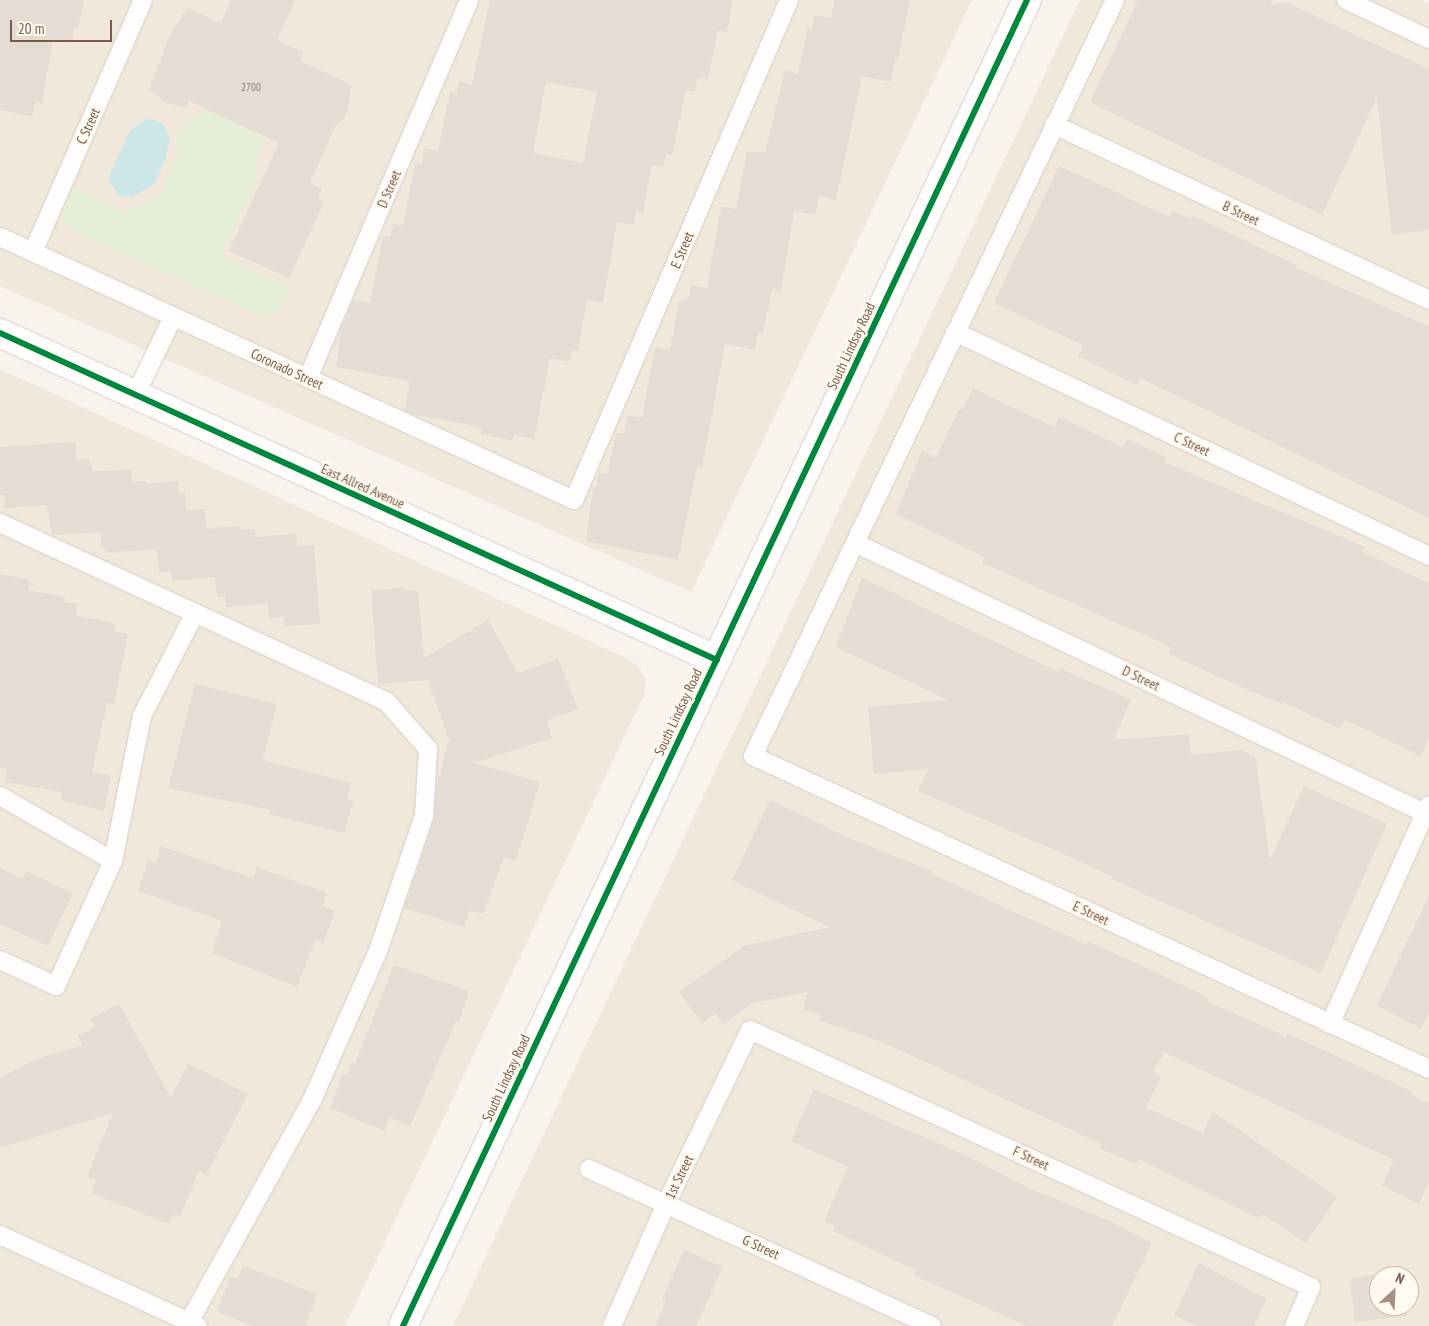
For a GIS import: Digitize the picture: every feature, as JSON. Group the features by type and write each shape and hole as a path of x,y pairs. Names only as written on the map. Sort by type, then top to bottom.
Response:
{"main road":[{"name":"South Lindsay Road","path":"403,1326 1027,0"},
{"name":"East Allred Avenue","path":"0,333 717,660"}],"lane":[{"name":"C Street","path":"33,252 143,0"},
{"name":"D Street","path":"308,378 469,0"},
{"name":"E Street","path":"574,500 789,0"},
{"path":"857,544 954,332 1115,0"},
{"path":"1346,0 1429,39"},
{"name":"B Street","path":"1054,125 1429,300"},
{"name":"Coronado Street","path":"0,237 574,500"},
{"path":"135,396 173,316"},
{"name":"C Street","path":"954,332 1429,556"},
{"path":"0,523 386,701 428,749 424,816 378,951 312,1100 194,1324 0,1234"},
{"name":"D Street","path":"857,544 1427,809"},
{"name":"E Street","path":"857,544 754,756 1429,1069"},
{"path":"0,960 56,986 113,861 142,716 195,613"},
{"path":"0,796 113,861"},
{"path":"1330,1024 1427,809"},
{"name":"1st Street","path":"612,1326 666,1204 750,1030"},
{"name":"F Street","path":"750,1030 1311,1287 1294,1326"},
{"name":"G Street","path":"590,1169 932,1326"}],"shaded area":[{"path":"0,0 972,0 691,592 0,286"},
{"path":"1080,0 1422,0 1429,3 1429,1326 453,1326"},
{"path":"0,369 626,658 638,666 646,680 644,695 345,1326 0,1326"}],"green space":[{"path":"203,108 264,136 255,164 258,178 221,256 292,288 278,312 263,317 74,232 64,218 62,205 72,186 124,213 148,203 164,190 178,150 176,136"}],"water":[{"path":"148,118 163,124 170,139 165,160 154,184 133,197 119,196 108,179 130,130"}],"building":[{"path":"0,0 84,0 78,28 74,27 71,43 53,39 42,104 35,102 32,116 0,110"},
{"path":"231,0 295,0 277,40 303,52 300,61 352,85 347,112 343,120 336,124 310,183 322,189 318,199 324,202 289,278 229,251 279,143 189,101 186,107 166,103 149,90 170,35 187,8 221,23"},
{"path":"490,0 733,0 727,32 718,30 708,78 697,79 695,92 686,90 672,155 666,154 663,167 652,165 643,212 636,211 634,225 617,222 603,303 587,300 578,351 572,350 570,362 550,358 534,439 514,435 512,440 481,435 482,429 466,424 411,414 405,411 410,381 336,367 341,328 353,300 370,303 383,236 390,237 393,224 403,226 415,163 422,164 425,148 438,151 450,92 457,93 459,81 472,84","holes":["546,82 597,92 583,163 533,153"]},
{"path":"834,0 910,0 898,59 895,58 891,82 862,76 836,200 819,196 815,215 794,211 781,291 772,289 763,334 758,333 755,350 725,344 702,467 697,466 678,560 586,541 593,487 596,488 599,473 607,474 616,434 624,433 628,415 642,418 655,347 670,350 679,301 688,298 691,285 707,288 721,207 736,209 747,152 765,152 785,71 798,74 808,28 812,29 814,15 831,18"},
{"path":"1138,0 1271,0 1272,5 1287,3 1429,69 1429,230 1392,235 1377,97 1322,215 1090,102"},
{"path":"1059,166 1170,217 1172,211 1191,219 1193,216 1297,265 1296,268 1429,326 1429,518 1140,378 1137,385 1078,356 1083,345 994,303"},
{"path":"973,388 1054,427 1059,417 1123,447 1127,439 1166,457 1164,462 1365,547 1362,552 1429,583 1429,739 1421,756 1345,720 1340,729 1283,702 1282,704 1227,681 1168,653 1171,647 982,563 985,557 896,514 922,451 936,458 959,409 962,410"},
{"path":"76,442 77,460 89,459 93,471 131,470 132,482 146,481 146,484 178,481 179,493 185,492 186,510 205,509 206,529 240,526 240,530 255,529 256,537 296,534 297,546 314,545 320,624 284,626 284,617 269,618 268,603 226,607 225,596 217,597 215,577 172,581 171,571 159,572 157,549 108,553 101,545 101,532 52,535 47,505 5,508 4,495 0,495 0,447"},
{"path":"0,574 30,580 28,590 65,597 64,602 78,604 76,616 114,623 115,631 128,634 114,704 107,703 92,772 111,775 104,811 61,800 62,792 5,782 7,769 0,768"},
{"path":"862,578 1058,672 1060,668 1131,700 1113,740 1189,734 1191,755 1241,750 1255,756 1270,860 1304,786 1387,824 1321,973 1111,879 1112,876 918,791 928,769 874,774 868,707 948,700 836,647"},
{"path":"403,588 403,591 418,590 424,658 488,620 518,673 558,659 578,709 547,720 552,738 474,763 540,782 516,861 504,857 483,914 469,910 464,927 404,908 434,819 436,788 449,740 428,680 378,684 371,590"},
{"path":"195,684 277,704 263,760 351,783 347,799 353,801 344,833 269,814 270,810 168,788"},
{"path":"770,800 849,838 932,871 931,874 1087,945 1088,941 1208,997 1207,1001 1286,1037 1287,1033 1413,1092 1411,1095 1429,1103 1429,1182 1419,1204 1382,1186 1394,1160 1164,1052 1153,1071 1161,1076 1146,1108 1203,1133 1213,1112 1337,1197 1306,1243 1263,1214 1260,1219 1139,1159 1136,1164 1100,1148 1102,1144 882,1042 819,1020 820,1015 803,1010 808,992 752,1003 723,1024 716,1013 702,1023 679,992 744,946 830,927 732,880"},
{"path":"161,846 253,878 257,867 327,893 322,906 335,911 323,943 315,940 297,987 212,953 222,921 138,891 148,860 156,863"},
{"path":"0,868 23,879 26,871 73,893 48,946 0,924"},
{"path":"1429,896 1429,1012 1421,1029 1377,1005"},
{"path":"394,965 469,991 459,1022 456,1021 410,1126 390,1117 384,1131 330,1108 343,1074 347,1075 352,1063 355,1064"},
{"path":"119,1004 171,1098 188,1063 248,1094 206,1175 199,1171 180,1217 173,1214 169,1224 91,1193 96,1180 87,1177 113,1113 0,1148 0,1078 34,1060 83,1045 78,1036 95,1027 90,1019"},
{"path":"814,1089 967,1156 1029,1188 1109,1221 1152,1243 1112,1326 1027,1326 914,1275 916,1270 833,1231 835,1226 824,1221 848,1167 791,1141"},
{"path":"684,1250 723,1267 696,1326 655,1326 666,1301 662,1299"},
{"path":"1199,1263 1267,1299 1254,1326 1196,1326 1174,1315"},
{"path":"243,1266 317,1294 305,1326 253,1326 217,1312 230,1276 238,1279"},
{"path":"1369,1275 1369,1316 1407,1316 1355,1322 1350,1278"}],"cycle path":[{"path":"403,1326 1027,0"},
{"path":"0,333 717,660"}]}
